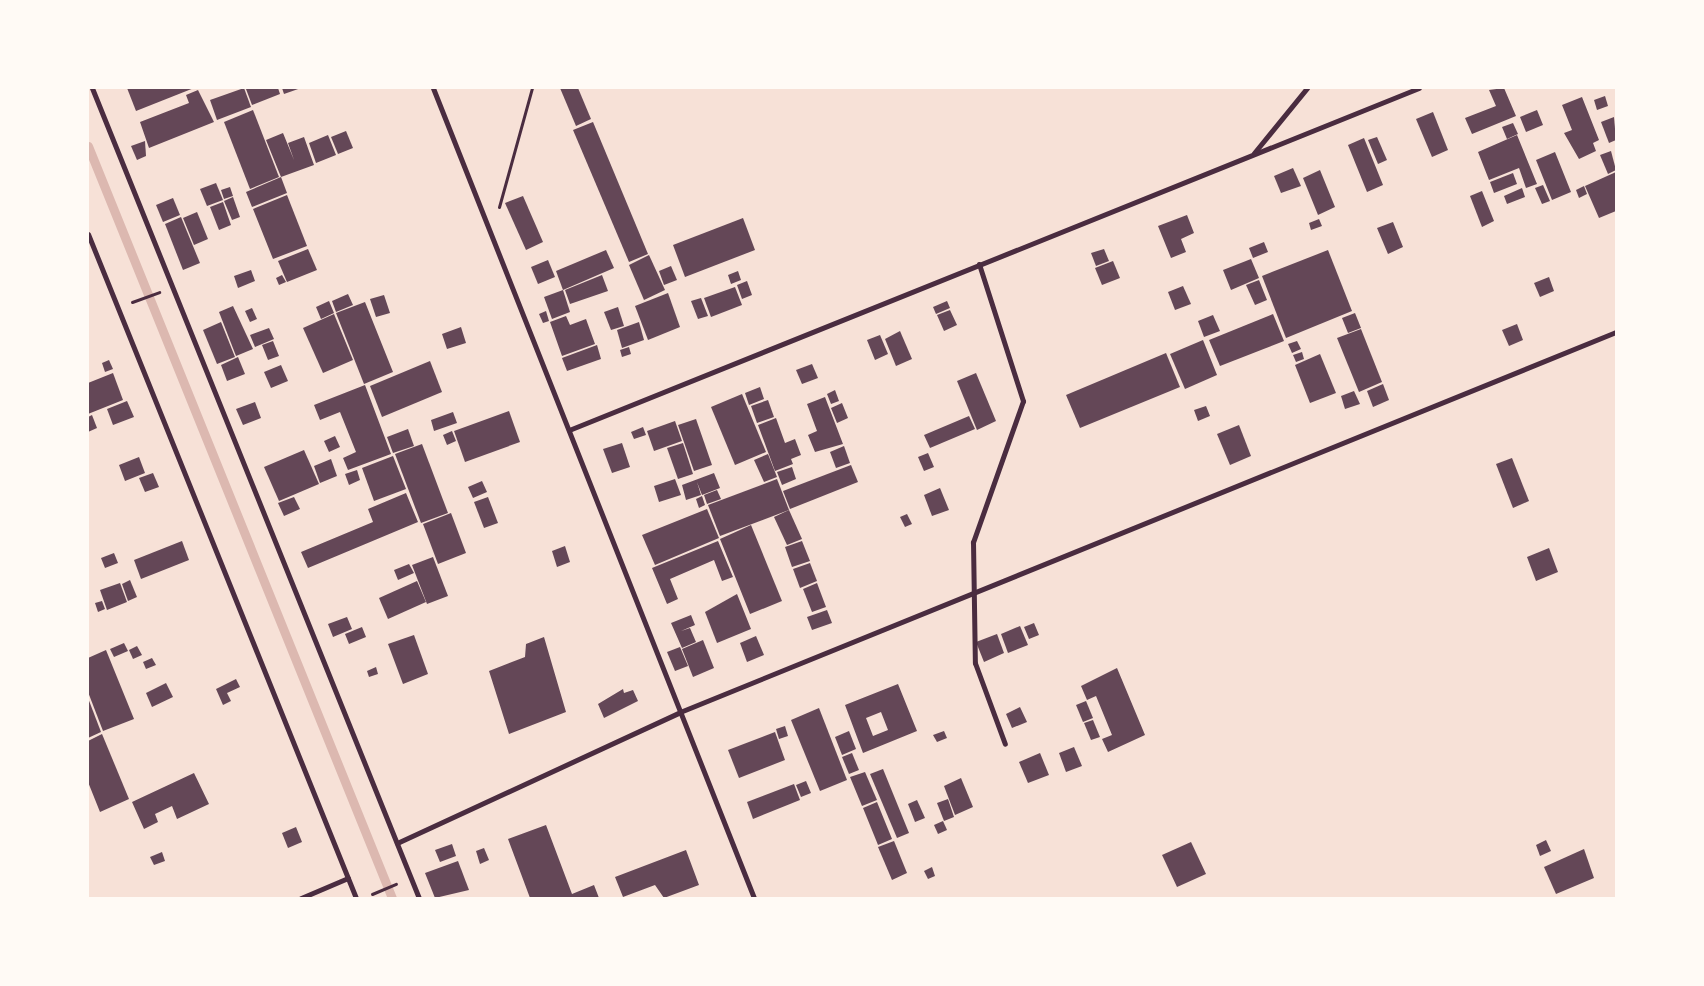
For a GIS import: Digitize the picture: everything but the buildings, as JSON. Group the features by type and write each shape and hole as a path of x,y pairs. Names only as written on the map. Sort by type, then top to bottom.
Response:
{"street":[{"path":"92,88 171,288 419,898"},
{"path":"433,88 754,898"},
{"path":"1254,154 1307,88"},
{"path":"569,430 1419,88"},
{"path":"88,234 356,898"},
{"path":"979,264 1022,401 973,542 975,663 1005,744"},
{"path":"397,843 680,712 974,591 1616,332"},
{"path":"301,898 348,878"}],"path":[{"path":"492,237 516,136 532,88"},
{"path":"117,308 171,288"},
{"path":"362,898 410,877"}],"waterway":[{"path":"88,146 392,898"}]}
